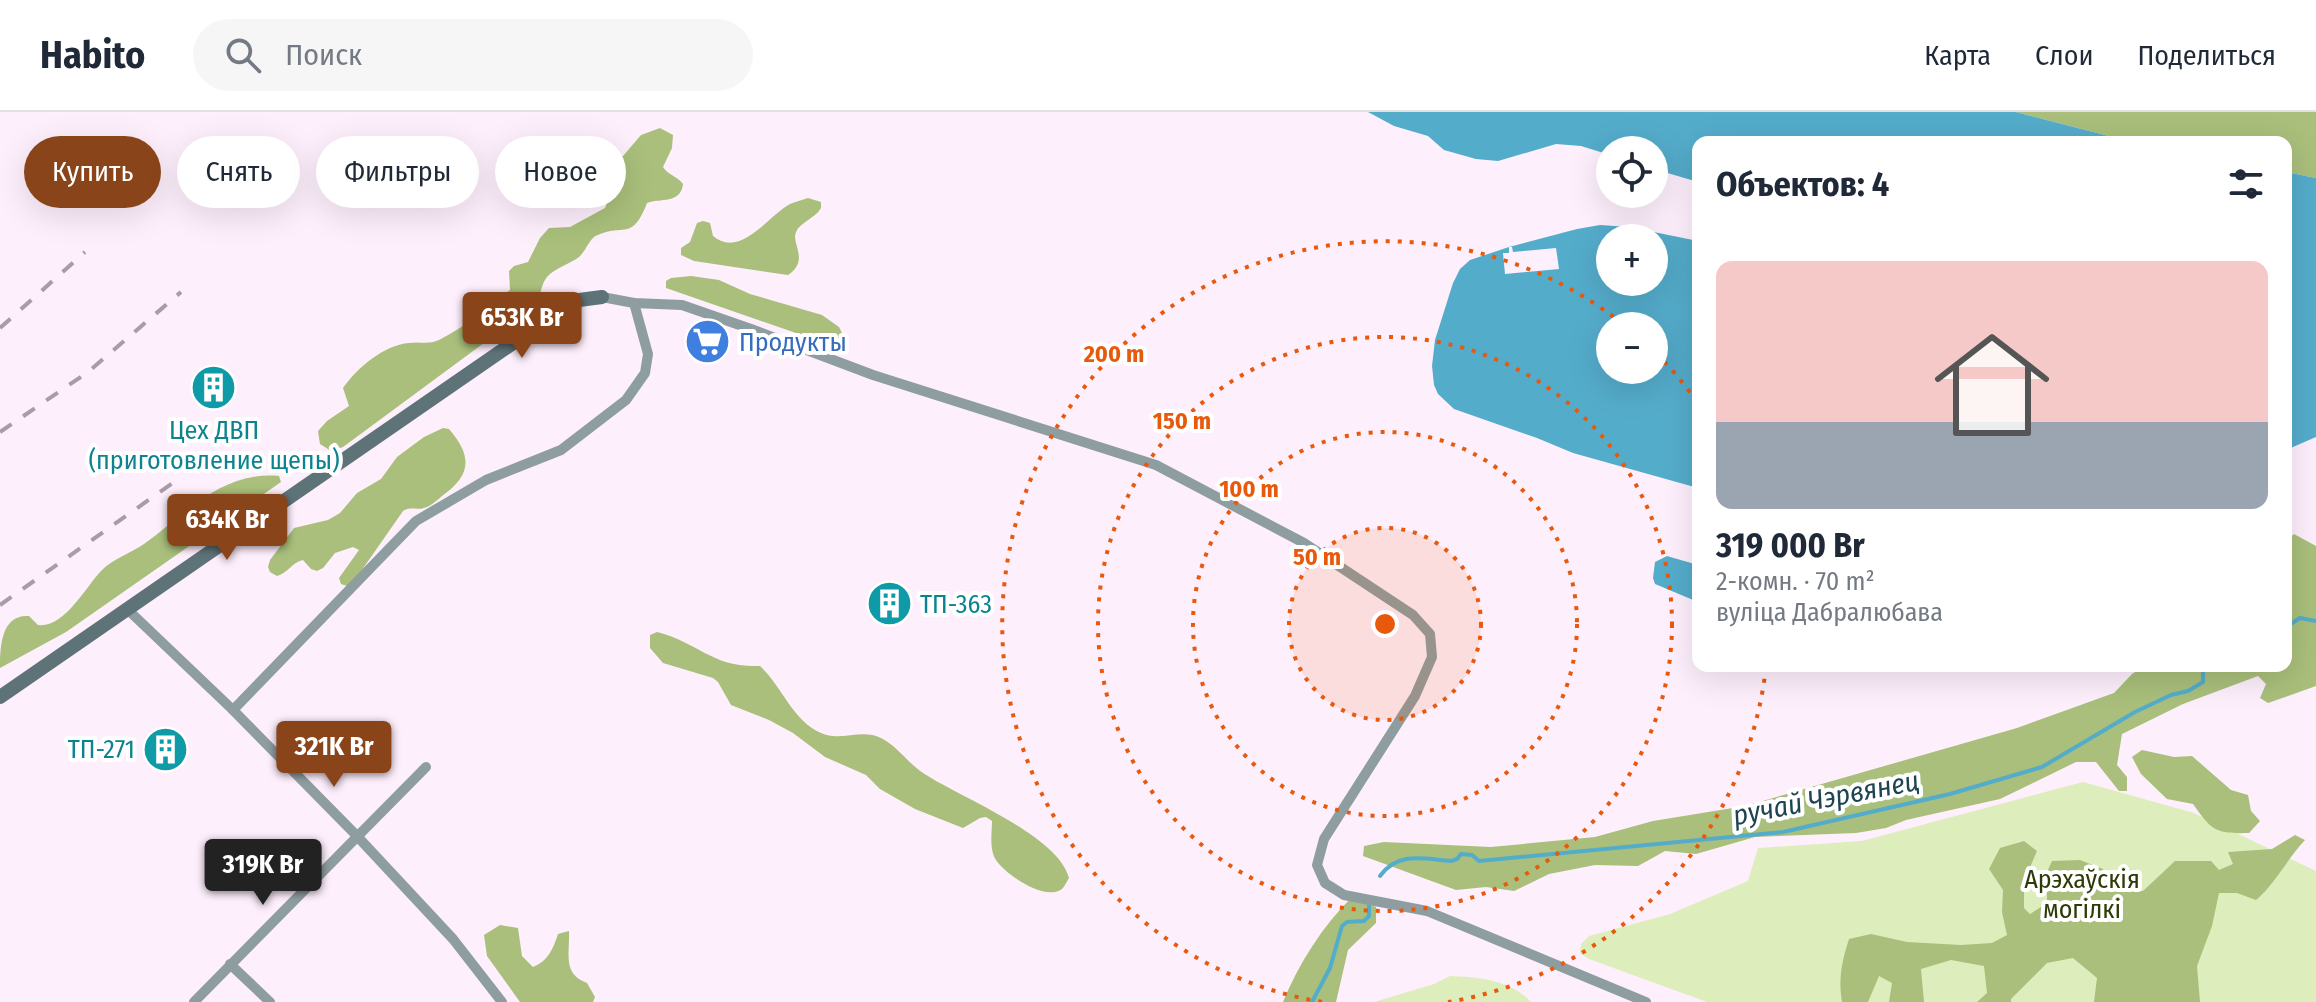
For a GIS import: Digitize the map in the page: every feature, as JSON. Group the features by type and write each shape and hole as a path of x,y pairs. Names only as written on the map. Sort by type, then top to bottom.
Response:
{"main road":[{"path":"0,697 555,314 579,300 602,297"}],"street":[{"path":"602,297 634,303 682,305 873,375 1156,465 1304,543 1413,615 1430,634 1432,657 1415,696 1324,839 1317,865 1325,883 1344,895 1427,911 1646,1002"},
{"path":"233,710 416,521 486,480 561,450 626,400 645,373 648,354 634,303"},
{"path":"126,608 233,710 356,835 453,939 502,1002"},
{"path":"194,1002 426,767"},
{"path":"230,964 270,1002"}],"green space":[{"path":"2016,112 2316,112 2316,178 2292,173 2292,136 2109,136"},
{"path":"660,128 673,135 672,148 663,167 683,184 678,195 647,203 631,228 594,237 579,257 547,277 537,301 530,309 343,447 331,451 320,444 318,431 349,406 343,388 363,366 390,348 439,340 467,323 510,290 509,271 528,262 540,238 549,228 570,227 605,208 626,208 626,152 641,135"},
{"path":"808,198 821,202 821,208 796,232 798,264 788,275 694,261 681,255 681,248 690,242 697,223 710,223 713,236 723,242 733,242 753,233 790,204"},
{"path":"691,276 719,280 750,294 822,315 839,327 841,339 831,343 796,333 666,288 666,281 671,278"},
{"path":"443,428 449,429 457,439 465,457 459,481 429,506 403,511 357,577 347,586 341,584 339,578 359,550 353,547 335,553 317,571 303,560 277,576 270,572 270,560 294,528 328,520 340,513 357,493 381,479 397,457 424,437"},
{"path":"279,476 281,482 66,632 0,668 4,633 13,620 29,616 38,625 57,620 74,605 106,566 144,544 206,496 239,480"},
{"path":"2292,536 2316,546 2316,686 2268,703 2260,698 2266,684 2258,676 2183,704 2122,734 2117,765 2127,777 2127,791 2119,791 2096,762 2076,762 2000,799 1906,820 1886,828 1856,833 1755,837 1696,854 1665,851 1638,866 1595,865 1549,874 1514,891 1486,887 1456,890 1363,856 1364,846 1384,842 1491,847 1595,837 1653,821 1745,806 2017,728 2114,693 2135,672 2292,672"},
{"path":"657,632 729,663 760,666 802,720 821,733 836,736 866,734 887,741 923,773 1005,818 1047,847 1061,862 1069,878 1065,885 1055,892 1046,892 1026,885 1001,866 992,851 992,821 986,817 963,828 915,809 880,789 866,775 825,757 793,733 731,705 713,678 663,663 650,648 650,635"},
{"path":"2142,750 2174,757 2192,756 2231,790 2248,795 2251,811 2260,821 2249,833 2229,833 2216,829 2193,804 2167,799 2141,774 2132,757"},
{"name":"Арэхаўскія могілкі","path":"2083,782 2194,813 2316,871 2316,1002 1707,1002 1580,953 1581,944 1589,936 1670,914 1748,881 1758,848 1862,841"},
{"path":"2295,835 2305,840 2256,900 2237,893 2219,893 2212,926 2197,966 2200,1002 2094,1002 2097,978 2073,958 2047,963 2011,1002 1977,1002 1987,993 1984,966 1951,960 1921,969 1924,1002 1889,1002 1892,983 1879,976 1868,1002 1842,1002 1841,970 1849,939 1871,934 1907,942 1961,945 1992,943 2007,935 2002,912 2003,890 1989,869 2000,848 2024,841 2037,851 2024,881 2024,908 2030,914 2047,903 2047,872 2052,861 2080,860 2103,869 2112,891 2143,891 2175,861 2211,861 2219,870 2233,864 2228,852 2272,849"},
{"path":"1352,897 1376,907 1376,923 1348,950 1336,1002 1283,1002 1312,946"},
{"path":"500,925 518,928 522,956 533,967 549,954 558,934 569,931 571,968 579,979 587,983 595,997 593,1002 520,1002 487,956 484,935"},
{"path":"1450,976 1504,984 1531,1002 1374,1002"}],"water":[{"path":"1368,112 2016,112 2109,136 1692,136 1692,180 1668,173 1668,136 1596,136 1596,151 1556,144 1498,161 1476,159 1444,150 1428,136 1394,126"},
{"path":"2292,173 2316,178 2316,437 2292,447"},
{"path":"1596,226 1596,296 1668,296 1668,235 1692,240 1692,486 1573,453 1454,409 1438,394 1432,366 1435,340 1453,283 1460,269 1470,260"},
{"path":"1667,556 1692,563 1692,599 1655,584 1655,562"}],"pier":[{"path":"1509,247 1513,252 1556,248 1559,269 1505,274 1503,253 1509,253"}],"waterway":[{"name":"ручай Чэрвянец","path":"2292,623 2300,618 2316,621"},
{"name":"ручай Чэрвянец","path":"1380,876 1395,863 1412,858 1451,861 1461,854 1472,855 1479,861 1783,832 1950,794 2042,767 2135,712 2171,695 2188,691 2203,682 2203,672"},
{"name":"ручай Чэрвянец","path":"1312,1002 1330,968 1342,926 1347,922 1364,921 1369,916 1369,903"}],"railway":[{"path":"0,328 85,252"},
{"path":"0,432 88,372 181,292"},
{"path":"0,605 174,482"}],"place":[{"name":"Продукты","path":"708,342"},
{"name":"Цех ДВП (приготовление щепы)","path":"214,387"},
{"name":"ТП-363","path":"889,604"},
{"name":"ТП-271","path":"166,749"}]}
